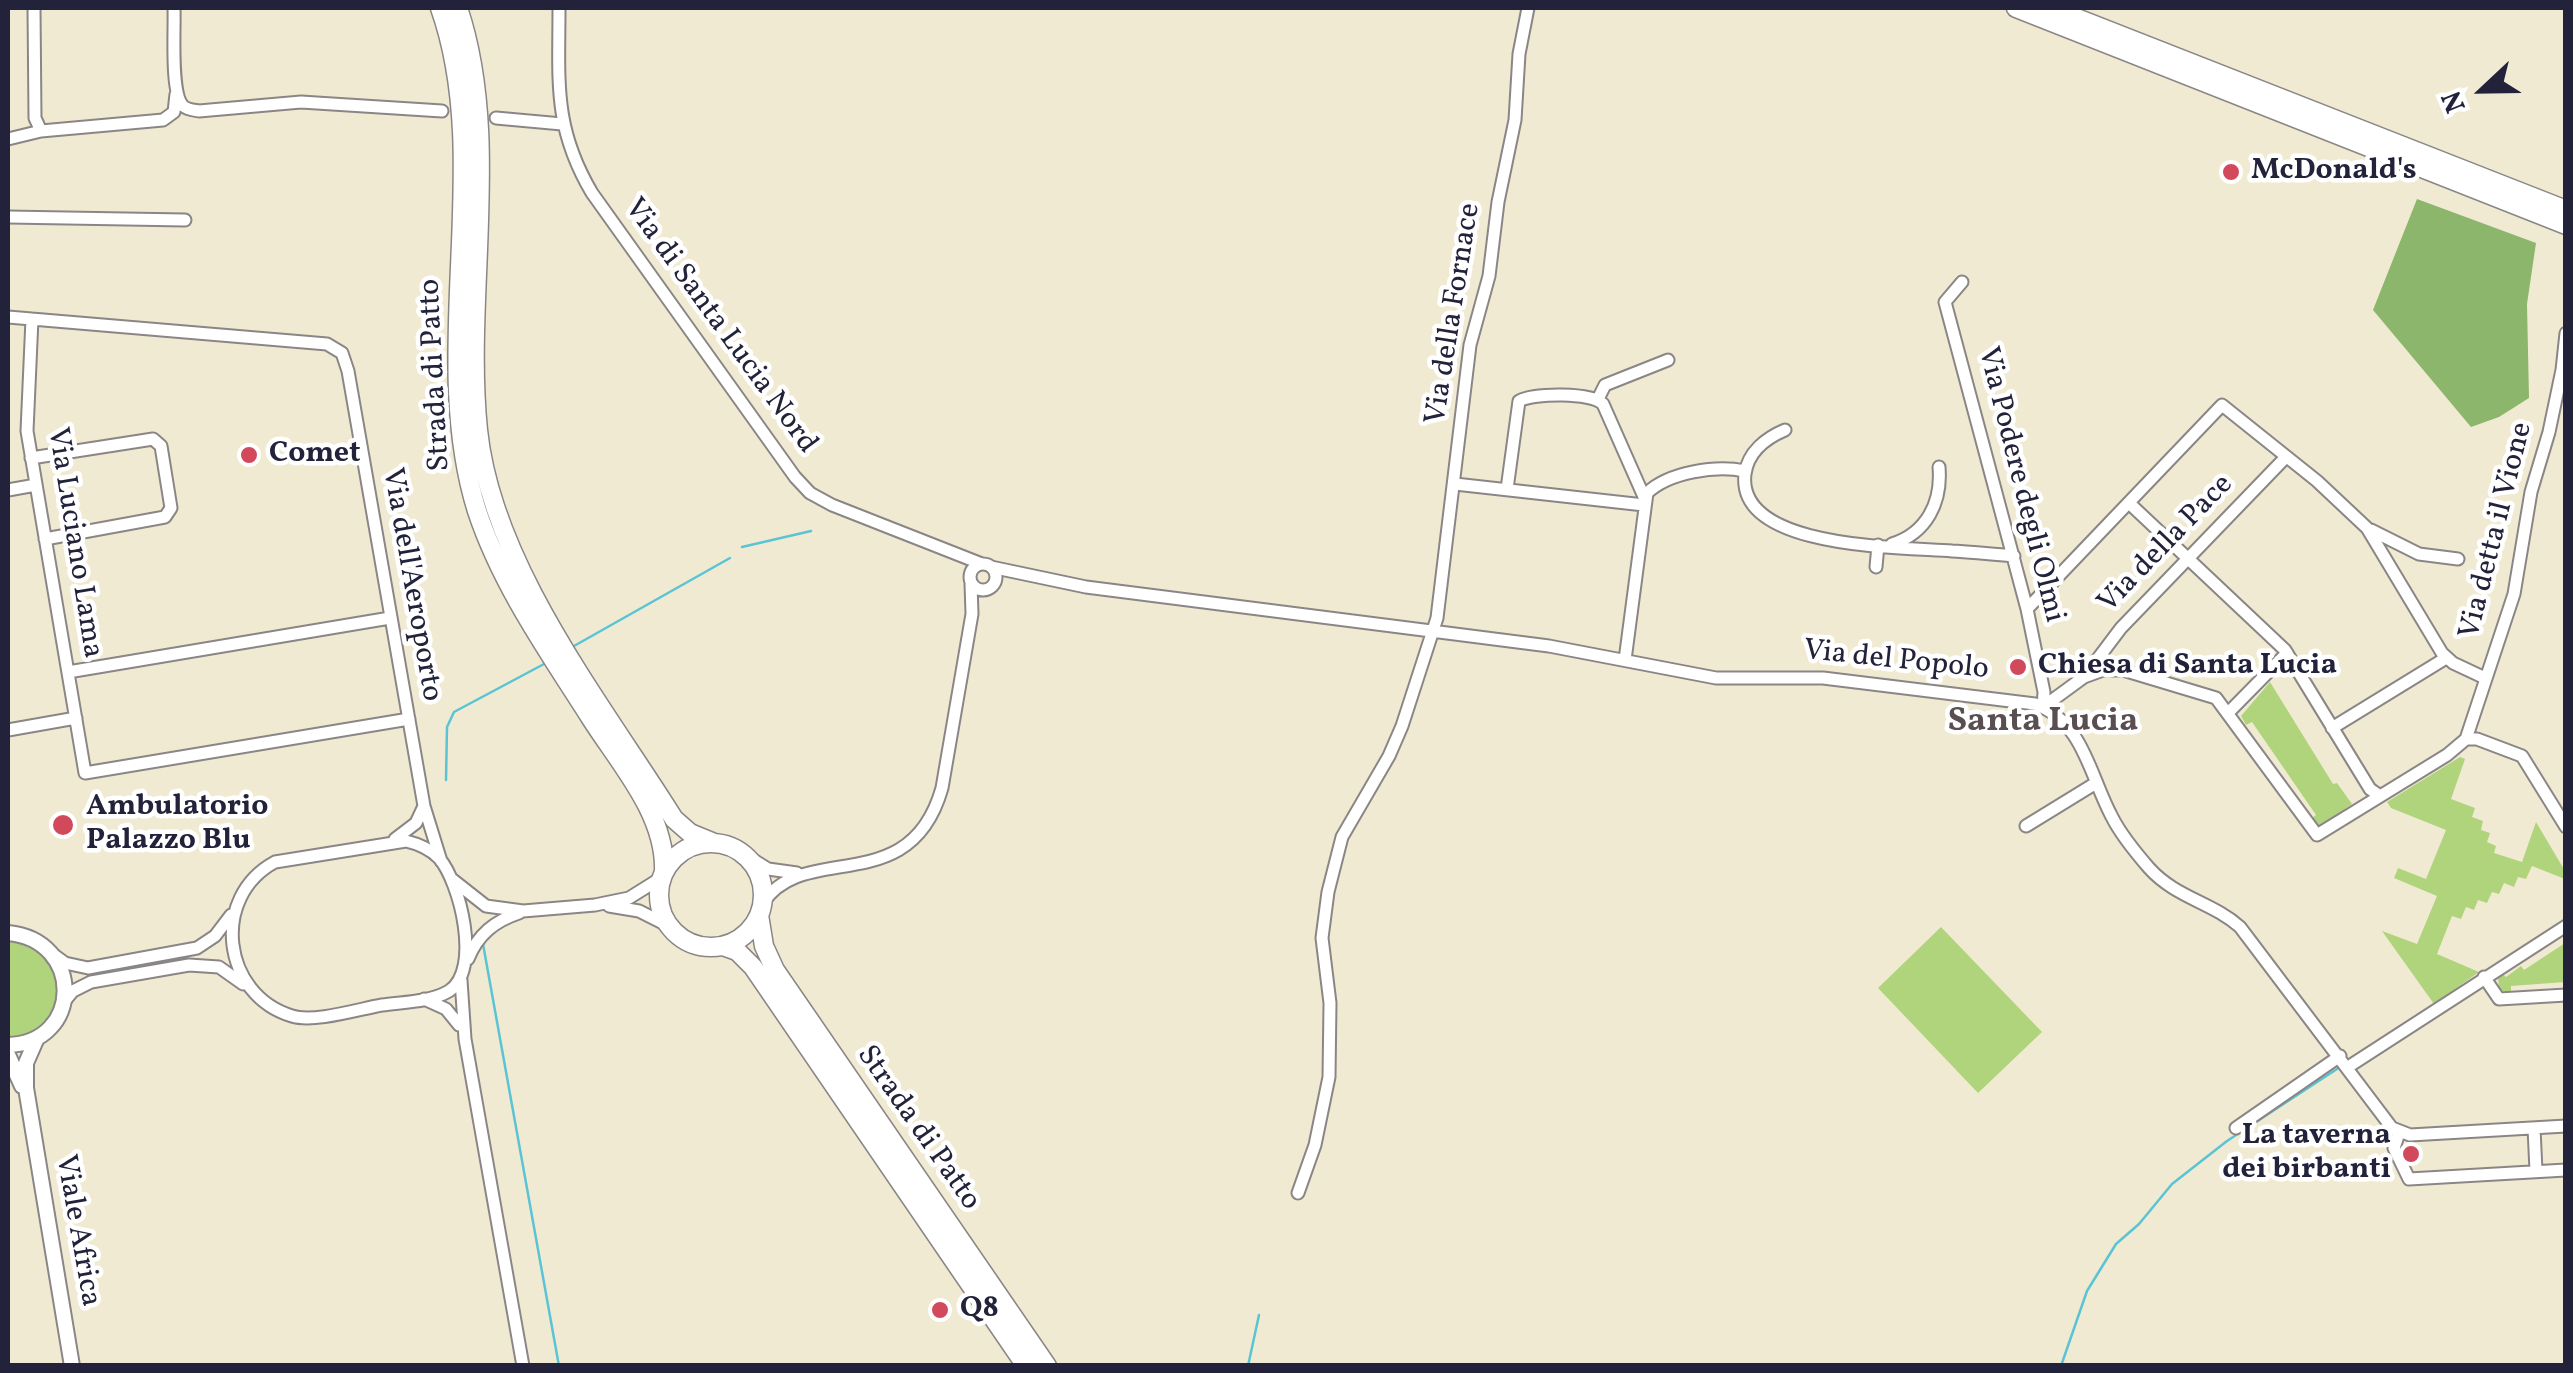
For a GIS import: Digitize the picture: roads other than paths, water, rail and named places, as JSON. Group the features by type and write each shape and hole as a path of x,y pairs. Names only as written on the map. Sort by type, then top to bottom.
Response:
{"main road":[{"name":"Strada di Patto","path":"440,8 456,70 461,118 460,398 465,458 474,498 494,555 526,615 649,810 664,848 662,875"},
{"name":"Strada di Patto","path":"458,8 478,110 476,402 482,458 492,501 528,584 674,819 690,833 712,842"},
{"path":"2016,8 2566,225"},
{"path":"2051,8 2566,210"},
{"path":"712,842 729,845 744,854 758,872 761,909 742,937 723,946 696,945 684,940 669,926 659,903 662,875 671,860 686,848 712,842"},
{"name":"Strada di Patto","path":"761,909 764,946 775,970 1047,1366"},
{"name":"Strada di Patto","path":"723,946 737,951 753,967 1026,1366"}],"street":[{"path":"34,8 35,118 41,131"},
{"path":"8,139 41,131 164,120 176,109 174,8"},
{"name":"Via di Santa Lucia Nord","path":"559,8 562,124 572,158 592,193 803,486 832,505 986,566 1019,574 1086,587 1433,629"},
{"name":"Via della Fornace","path":"1298,1193 1315,1145 1330,1076 1330,1003 1322,938 1332,870 1342,837 1402,726 1433,629 1456,484 1470,345 1489,276 1498,202 1515,120 1519,54 1528,8"},
{"path":"176,90 184,106 199,112 300,102 442,111"},
{"path":"496,118 562,124"},
{"path":"8,217 185,220"},
{"name":"Via Podere degli Olmi","path":"1962,282 1945,302 2014,556 2044,707"},
{"name":"Via dell'Aeroporto","path":"8,317 327,344 339,350 348,371 424,806 442,861"},
{"name":"Via Luciano Lama","path":"32,320 27,422 85,774 409,720"},
{"name":"Via detta il Vione","path":"2466,739 2514,594 2531,492 2549,432 2566,333"},
{"path":"1598,399 1605,385 1668,360"},
{"path":"1507,488 1519,401 1532,396 1598,399"},
{"path":"1598,399 1644,502"},
{"name":"Via della Pace","path":"2026,609 2222,405 2285,458 2121,628 2084,676 2044,707"},
{"path":"1785,430 1758,447 1746,472 1746,490 1752,504 1779,524 1826,540 2014,556"},
{"path":"32,458 153,439 160,446 171,508 165,517 45,539"},
{"path":"2285,458 2317,481 2367,528 2446,658 2485,678"},
{"path":"1883,546 1910,537 1931,515 1939,493 1939,467"},
{"path":"1625,660 1644,502 1655,486 1708,468 1746,472"},
{"path":"1456,484 1644,502"},
{"path":"8,490 36,485"},
{"path":"2129,503 2288,653 2370,790 2380,796"},
{"path":"2367,528 2419,554 2458,559"},
{"path":"1876,567 1883,546"},
{"path":"761,909 781,882 884,857 908,842 932,813 942,788 972,614 970,573 986,566 996,575 972,614"},
{"path":"972,584 976,589 990,588 1005,576 1019,574"},
{"path":"68,672 390,618"},
{"name":"Via del Popolo","path":"1433,629 1716,678 1822,678 2018,700 2044,707"},
{"path":"2229,712 2288,653"},
{"path":"2332,728 2446,658"},
{"path":"2084,676 2104,670 2132,671 2216,698 2314,834 2324,833 2448,755 2466,739 2476,738 2522,756 2566,827"},
{"path":"2044,707 2076,739 2116,824 2147,866 2171,889 2240,927 2387,1124 2410,1135 2566,1126"},
{"path":"8,730 76,718"},
{"path":"2026,826 2096,783"},
{"path":"387,843 412,828 424,806"},
{"path":"8,921 15,934 36,940 65,963 88,968 197,948 214,936 256,877 275,862 387,843 418,844 442,861 453,880 467,963"},
{"path":"744,854 768,869 806,873"},
{"path":"453,880 486,906 523,911 629,898 662,875"},
{"path":"595,904 640,911 669,926"},
{"path":"523,911 489,928 479,938 461,979 465,1038 523,1366"},
{"path":"234,912 235,953 246,987"},
{"path":"2348,1067 2566,926"},
{"path":"52,954 64,978 63,1003"},
{"path":"63,1003 72,991 91,982 189,964 220,967 278,1010 306,1018 444,994 461,979"},
{"path":"2484,978 2499,999 2566,996"},
{"path":"424,999 452,1014 465,1038"},
{"name":"Viale Africa","path":"63,1003 52,1025 37,1038 26,1063 28,1106 72,1366"},
{"path":"8,1045 37,1038"},
{"name":"Viale Africa","path":"8,1055 28,1106"},
{"path":"2236,1128 2340,1056"},
{"path":"2534,1128 2536,1171"},
{"path":"2399,1132 2394,1148 2409,1178 2566,1170"}],"waterway":[{"path":"742,547 811,531"},
{"path":"574,646 730,558"},
{"path":"446,780 447,727 454,712 544,664"},
{"path":"483,944 559,1366"},
{"path":"2061,1366 2087,1291 2116,1244 2139,1224 2172,1184 2227,1141 2337,1069"},
{"path":"1248,1366 1259,1315"}],"place":[{"name":"McDonald's","path":"2231,172"},
{"name":"Comet","path":"249,455"},
{"name":"Chiesa di Santa Lucia","path":"2018,667"},
{"name":"Ambulatorio Palazzo Blu","path":"63,825"},
{"name":"La taverna dei birbanti","path":"2411,1154"},
{"name":"Q8","path":"940,1310"}],"district":[{"name":"Santa Lucia","path":"2043,724"}]}
